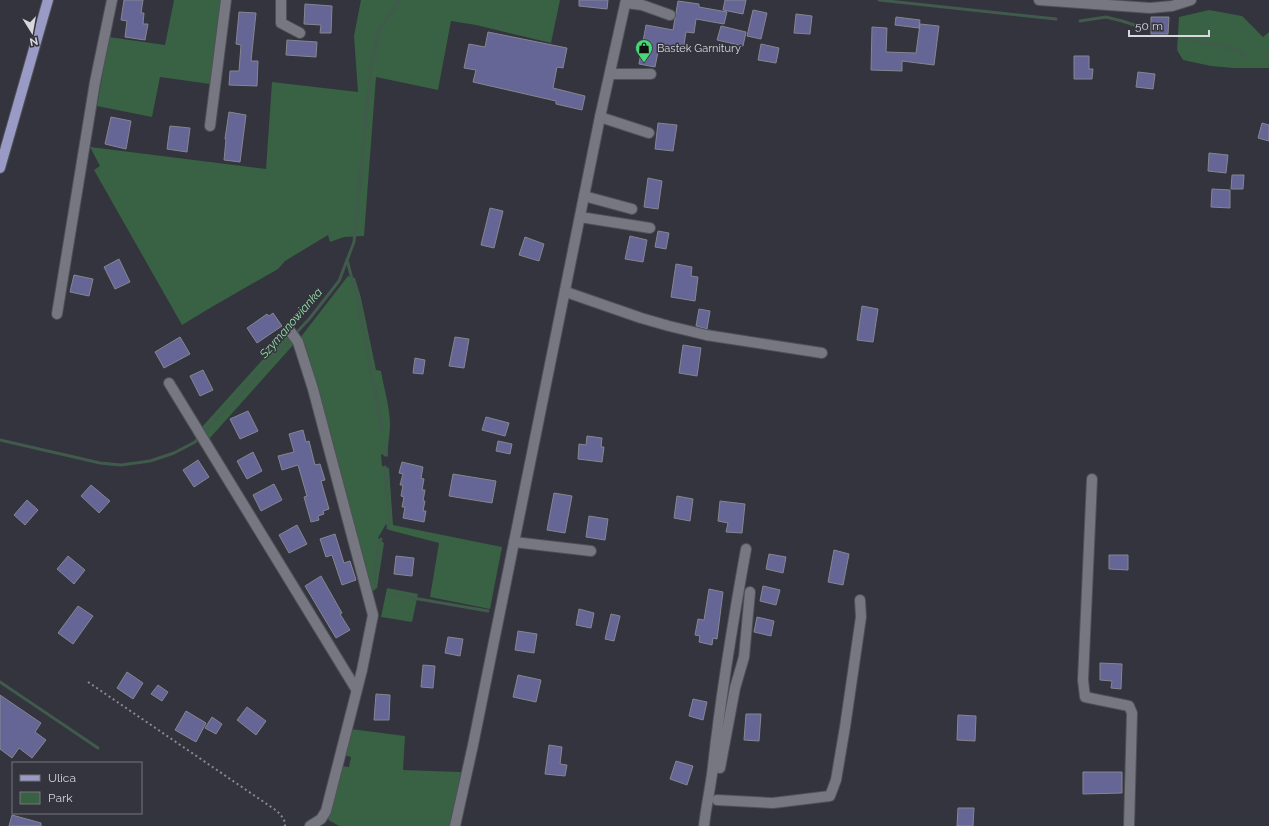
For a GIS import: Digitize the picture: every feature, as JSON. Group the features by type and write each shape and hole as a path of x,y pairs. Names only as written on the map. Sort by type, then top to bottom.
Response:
{"main road":[{"path":"0,168 48,0"}],"street":[{"path":"57,314 96,82 112,0"},
{"path":"210,126 226,0"},
{"path":"281,0 281,23 300,32"},
{"path":"1039,0 1150,8 1172,6 1191,0"},
{"path":"455,826 566,292 600,117 626,1 670,15"},
{"path":"610,74 651,74"},
{"path":"600,117 649,133"},
{"path":"584,196 632,209"},
{"path":"580,217 650,228"},
{"path":"566,292 641,318 706,335 822,353"},
{"path":"290,331 298,342 312,389 372,609 373,620 326,811 321,819 310,826"},
{"path":"169,383 356,689"},
{"path":"1092,479 1083,680 1085,697 1129,706 1132,713 1129,826"},
{"path":"514,542 591,551"},
{"path":"704,826 713,767 724,672 746,549"},
{"path":"713,767 720,768 735,688 744,657 750,592"},
{"path":"717,800 773,803 830,796 836,780 845,727 861,617 860,600"}],"path":[{"path":"88,682 277,811 284,819 285,826"}],"green space":[{"path":"174,0 222,0 210,84 160,77 152,117 97,106 109,37 165,45"},
{"path":"361,0 560,0 551,43 476,25 451,21 438,90 376,77 364,236 344,237 330,242 328,235 285,261 278,269 182,325 94,170 100,166 90,147 266,169 272,82 358,92 354,36"},
{"path":"1209,10 1242,16 1263,37 1269,32 1269,68 1234,68 1211,66 1183,60 1177,50 1179,17"},
{"path":"348,276 355,278 361,298 376,370 381,371 388,405 390,425 388,457 381,454 382,466 389,468 393,525 502,547 490,609 430,597 439,543 389,530 386,524 378,538 384,543 377,588 373,591 370,590 308,355 300,338"},
{"path":"283,337 287,337 294,344 209,439 202,427"},
{"path":"387,588 418,594 412,622 381,617"},
{"path":"351,729 405,736 403,770 461,772 450,826 339,826 330,821 327,818 341,766 349,767 351,757 344,755"}],"building":[{"path":"124,0 143,0 141,13 144,13 143,24 148,24 145,40 125,37 127,21 121,20"},
{"path":"579,0 608,0 607,9 579,6"},
{"path":"725,0 746,0 743,14 723,10"},
{"path":"678,1 699,4 699,7 727,12 724,24 696,19 694,33 686,32 683,51 659,47 655,67 639,64 646,25 673,30"},
{"path":"305,4 332,6 331,33 320,33 321,25 304,24"},
{"path":"753,10 767,13 761,39 747,36"},
{"path":"239,12 256,13 251,61 258,61 257,86 229,85 230,71 239,71 241,45 236,44"},
{"path":"796,14 812,16 810,34 794,33"},
{"path":"896,17 920,20 919,28 895,25"},
{"path":"1151,17 1169,17 1168,34 1151,34"},
{"path":"920,24 939,26 934,65 902,61 902,71 871,70 872,27 887,28 886,52 916,53"},
{"path":"721,26 746,32 743,46 717,40"},
{"path":"488,32 567,48 563,68 557,67 553,88 585,96 582,110 556,104 556,101 473,82 476,70 464,68 469,44 485,47"},
{"path":"287,40 317,42 316,57 286,55"},
{"path":"761,44 779,48 776,63 758,60"},
{"path":"1074,56 1089,56 1089,69 1093,69 1092,79 1074,79"},
{"path":"1138,72 1155,74 1153,89 1136,87"},
{"path":"229,112 246,115 240,162 224,160"},
{"path":"111,117 131,121 126,149 105,144"},
{"path":"658,123 677,125 673,151 655,149"},
{"path":"1262,123 1269,125 1269,141 1258,138"},
{"path":"170,126 190,128 187,152 167,149"},
{"path":"1209,153 1228,155 1226,173 1208,171"},
{"path":"1232,175 1244,175 1243,189 1231,189"},
{"path":"648,178 662,181 658,209 644,207"},
{"path":"1212,189 1230,190 1230,208 1211,207"},
{"path":"490,208 503,211 494,248 481,245"},
{"path":"658,231 669,233 666,249 655,247"},
{"path":"630,236 647,240 643,262 625,259"},
{"path":"525,237 544,244 539,261 519,255"},
{"path":"119,259 130,282 115,289 104,267"},
{"path":"676,264 692,267 691,276 698,277 695,301 671,297"},
{"path":"74,275 93,279 89,296 70,292"},
{"path":"862,306 878,309 873,342 857,340"},
{"path":"699,309 710,311 707,329 696,326"},
{"path":"273,313 282,326 257,343 247,328 267,314 269,316"},
{"path":"180,337 190,354 164,368 155,352"},
{"path":"455,337 469,339 464,368 449,366"},
{"path":"683,345 701,348 697,376 679,373"},
{"path":"415,358 425,360 423,374 413,373"},
{"path":"203,370 213,390 200,396 190,376"},
{"path":"248,411 258,431 240,439 230,419"},
{"path":"486,417 509,423 505,436 482,430"},
{"path":"303,430 306,442 309,441 315,465 320,464 325,480 321,481 329,509 323,511 324,514 318,516 319,520 311,522 304,497 307,496 298,465 282,470 278,456 294,452 289,434"},
{"path":"587,436 602,438 601,447 604,447 602,462 578,459 579,444 586,445"},
{"path":"498,441 512,444 510,454 496,451"},
{"path":"253,452 262,471 247,479 237,461"},
{"path":"198,460 209,477 194,487 183,470"},
{"path":"402,462 423,467 421,478 424,479 422,490 425,490 423,501 425,501 423,511 426,511 424,522 403,518 405,507 402,507 404,497 401,496 403,485 400,485 403,474 399,473"},
{"path":"453,474 496,481 492,503 449,496"},
{"path":"274,484 282,500 261,511 253,495"},
{"path":"91,485 110,501 99,513 81,496"},
{"path":"554,493 572,496 565,533 547,530"},
{"path":"677,496 693,499 690,521 674,518"},
{"path":"27,500 38,510 25,525 14,515"},
{"path":"720,501 745,504 742,533 726,532 728,523 718,521"},
{"path":"589,516 608,519 605,540 586,537"},
{"path":"297,525 307,544 289,553 279,535"},
{"path":"335,534 344,563 350,561 356,580 342,585 332,555 326,557 320,539"},
{"path":"834,550 849,554 843,585 828,582"},
{"path":"769,554 786,557 783,573 766,569"},
{"path":"1109,555 1128,555 1128,570 1109,569"},
{"path":"68,556 85,570 74,584 57,569"},
{"path":"396,556 414,558 412,576 394,574"},
{"path":"321,576 342,613 340,614 350,630 336,638 305,586"},
{"path":"763,586 780,590 776,605 760,601"},
{"path":"709,589 723,592 717,639 713,638 712,645 699,642 700,636 695,635 698,619 704,620"},
{"path":"78,606 93,616 73,644 58,633"},
{"path":"579,609 594,613 591,628 576,625"},
{"path":"611,614 620,616 614,641 605,639"},
{"path":"757,617 774,621 771,636 754,632"},
{"path":"518,631 537,634 534,653 515,650"},
{"path":"448,637 463,639 460,656 445,653"},
{"path":"1100,663 1122,664 1121,689 1111,688 1112,681 1100,680"},
{"path":"423,665 435,666 433,688 421,687"},
{"path":"127,672 143,683 133,699 117,688"},
{"path":"518,675 541,680 536,702 513,697"},
{"path":"158,685 168,692 162,701 151,694"},
{"path":"376,694 390,695 389,720 374,720"},
{"path":"0,695 41,723 35,732 46,740 32,758 19,748 12,758 0,749"},
{"path":"693,699 707,702 703,720 689,716"},
{"path":"247,707 266,721 256,735 237,720"},
{"path":"186,711 206,723 196,742 175,730"},
{"path":"746,714 761,714 759,741 744,740"},
{"path":"958,715 976,716 975,741 957,740"},
{"path":"212,717 222,724 216,734 205,728"},
{"path":"549,745 562,747 560,764 567,765 565,776 545,774"},
{"path":"676,761 693,766 687,785 670,779"},
{"path":"1083,772 1122,772 1122,793 1083,794"},
{"path":"958,808 974,808 973,826 957,826"},
{"path":"12,815 41,823 41,826 9,826"}],"waterway":[{"name":"Szymanowianka","path":"203,433 310,318 339,281 354,242 371,67 380,28 400,0"},
{"name":"Szymanowianka","path":"879,0 1056,19"},
{"name":"Szymanowianka","path":"1080,21 1106,17 1147,29"},
{"name":"Szymanowianka","path":"1188,39 1206,44 1221,44 1244,54"},
{"name":"Szymanowianka","path":"1262,56 1269,56"},
{"path":"347,260 358,301 382,430"},
{"name":"Szymanowianka","path":"0,440 100,463 121,465 150,461 174,453 195,442 199,437"},
{"path":"384,444 385,455"},
{"path":"385,467 389,521 388,528"},
{"path":"374,582 379,543 381,539"},
{"path":"390,594 488,611"},
{"path":"0,682 98,748"}],"place":[{"name":"Bastek Garnitury","path":"644,63"}]}
